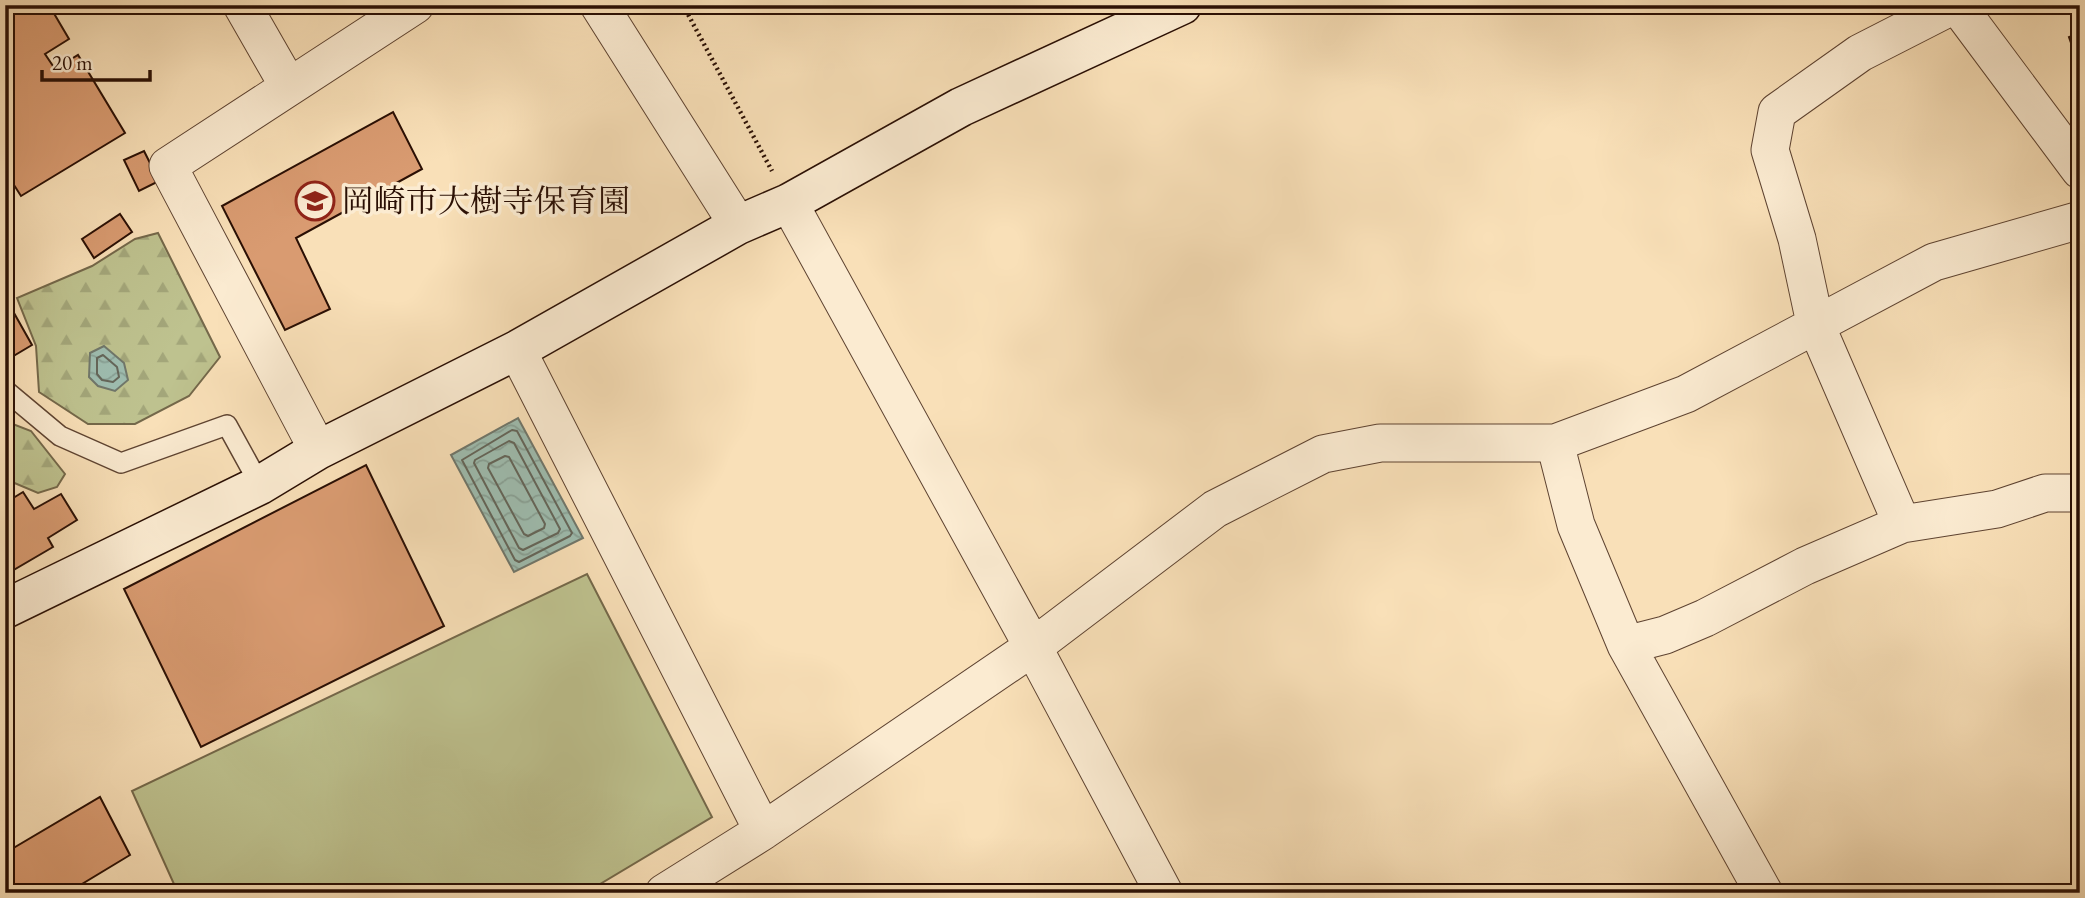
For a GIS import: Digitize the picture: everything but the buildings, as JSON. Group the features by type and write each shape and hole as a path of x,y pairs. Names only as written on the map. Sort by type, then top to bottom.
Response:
{"street":[{"path":"242,5 289,87"},
{"path":"318,450 168,166 415,5"},
{"path":"599,5 737,225"},
{"path":"1902,524 1815,323 1797,239 1770,150 1777,112 1860,53 1956,5 2080,170"},
{"path":"5,609 260,485 318,450 517,350 737,225 789,203 961,107 1157,10"},
{"path":"789,203 1033,647 1164,893"},
{"path":"664,893 763,831 1033,647 1215,509 1323,454 1380,443 1555,443 1686,394 1934,262 2080,220"},
{"path":"517,350 763,831"},
{"path":"1555,443 1576,525 1626,645 1764,893"},
{"path":"1626,645 1665,635 1704,618 1805,566 1902,524 1997,509 2045,493 2078,495"}],"lane":[{"path":"5,390 60,436 121,463 227,425 260,485"}],"path":[{"path":"682,5 789,203"}],"green space":[{"path":"158,233 220,357 189,396 135,424 88,424 39,392 36,346 17,298 92,266 135,239"},
{"path":"5,421 31,431 65,474 57,487 38,493 5,479"},
{"path":"587,574 712,817 585,893 178,893 132,791"}],"water":[{"path":"104,346 124,363 128,380 115,391 98,386 89,377 90,353"},
{"path":"518,418 583,538 514,572 451,455"}],"place":[{"name":"岡崎市大樹寺保育園","path":"315,201"}]}
